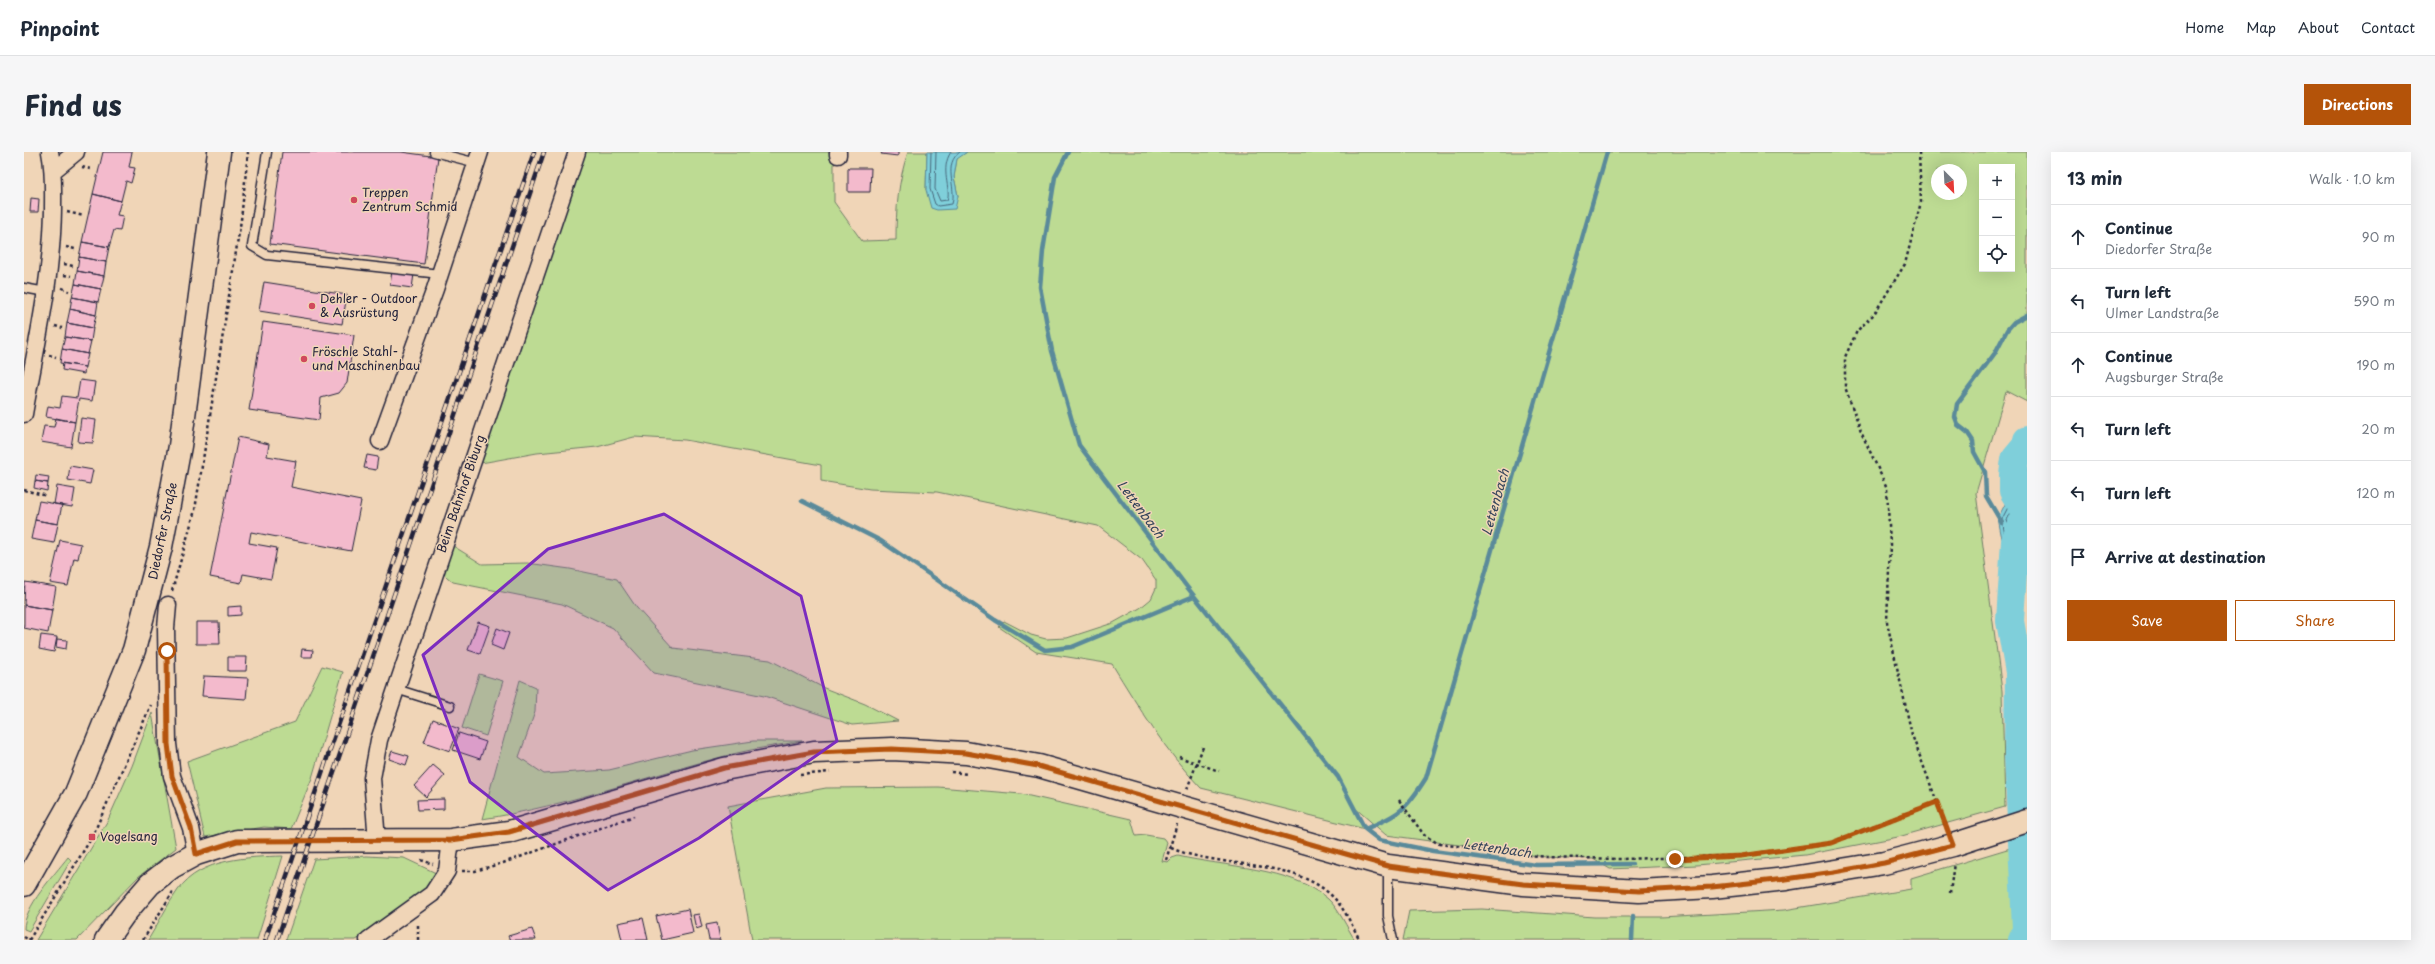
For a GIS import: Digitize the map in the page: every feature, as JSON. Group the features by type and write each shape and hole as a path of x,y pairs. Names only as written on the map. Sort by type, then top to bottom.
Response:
{"main road":[{"name":"Diedorfer Straße","path":"24,885 36,867 76,792 138,635 161,547 180,446 219,152"},
{"path":"106,940 125,913 150,884 172,867 196,854 237,841 451,840 509,832 724,768 814,752 892,749 966,753 1038,766 1179,816 1388,866 1523,884 1633,890 1712,887 1786,879 1884,863 1953,845 2027,821"}],"street":[{"path":"24,414 46,292 53,230 54,170 50,152"},
{"path":"54,170 76,152"},
{"name":"Beim Bahnhof Biburg","path":"377,841 372,792 374,759 396,689 577,152"},
{"path":"380,441 440,274 479,158"},
{"path":"168,605 166,628 168,744 172,776 191,828 196,854"},
{"path":"368,940 432,894 447,871 451,840"}],"lane":[{"path":"267,152 252,246 267,255 440,274"},
{"path":"434,152 479,158"},
{"path":"24,288 46,292"},
{"path":"396,689 450,706"},
{"path":"1388,866 1388,916 1393,940"}],"path":[{"path":"168,605 195,510 241,220 248,152"},
{"path":"1919,152 1921,202 1905,264 1874,314 1857,331 1845,357 1845,388 1860,432 1887,488 1890,544 1887,622 1912,735 1953,845 1955,859 1950,893"},
{"path":"24,490 47,496"},
{"path":"24,937 29,940 92,837 154,701"},
{"path":"1179,816 1204,747"},
{"path":"1179,757 1218,771"},
{"path":"795,776 833,772"},
{"path":"944,772 974,774"},
{"path":"1399,800 1406,812 1424,835 1440,844 1546,857 1675,859 1741,856 1831,843 1937,802"},
{"path":"414,858 447,871 475,871 503,863 638,815"},
{"path":"1166,860 1171,848 1200,857 1278,870 1314,883 1333,897 1360,940"},
{"path":"143,940 175,889"}],"highlighted area":[{"path":"664,514 801,596 837,741 699,838 608,890 470,782 423,655 548,549"}],"green space":[{"path":"585,152 834,152 834,202 862,241 896,240 898,196 908,152 927,152 926,190 958,196 954,177 957,158 967,152 2027,152 2027,402 2006,391 1976,493 2002,691 2005,807 1898,837 1805,855 1697,865 1610,869 1593,859 1546,857 1386,835 1354,807 1365,829 1201,788 1164,744 1112,664 1036,652 999,627 1004,621 1031,635 1046,639 1067,638 1113,623 1140,608 1151,599 1156,588 1156,580 1142,560 1098,526 937,492 870,489 821,481 821,465 685,440 634,437 597,447 537,453 481,463 490,437 489,418"},
{"path":"450,544 482,564 527,563 570,569 617,579 636,607 673,648 770,660 824,688 865,704 898,721 852,725 764,696 654,673 613,628 562,604 453,582 441,572"},
{"path":"322,666 343,672 312,778 291,829 264,827 205,837 187,761 295,722"},
{"path":"479,674 503,681 486,736 462,728"},
{"path":"520,680 536,687 535,712 519,757 544,774 609,770 692,750 753,741 802,741 737,753 578,798 482,819"},
{"path":"152,713 176,848 138,877 77,940 36,940 108,820 132,766"},
{"path":"938,787 1021,794 1131,819 1136,836 1146,835 1163,838 1167,843 1162,861 1168,862 1172,858 1178,856 1257,870 1296,880 1313,888 1332,903 1355,940 752,940 728,806 826,788"},
{"path":"2027,843 2027,940 1403,940 1409,911 1482,909 1594,917 1661,917 1784,910 1911,889 1911,878"},
{"path":"283,856 257,940 148,940 178,890 188,879 199,871 226,861 255,857"},
{"path":"367,856 404,858 436,873 425,892 390,920 356,940 286,940 314,859"},
{"path":"68,857 71,860 29,931 24,929 25,920 34,901"}],"water":[{"path":"927,152 967,152 957,159 954,177 958,196 955,209 937,210 931,208 926,190"},
{"path":"2027,461 2027,532 2024,541 2009,543 2002,539 1998,518"}],"building":[{"path":"103,152 132,152 129,167 135,168 131,183 126,181 121,201 93,194"},
{"name":"Treppen Zentrum Schmid","path":"282,152 401,152 438,157 424,264 270,244"},
{"path":"882,152 898,152 898,156 881,154"},
{"path":"848,168 871,168 870,192 848,192"},
{"path":"93,194 121,201 117,215 123,216 120,231 114,230 109,247 82,242"},
{"path":"31,198 39,199 38,212 30,212"},
{"path":"82,242 109,247 106,262 79,257"},
{"path":"79,257 106,262 104,276 77,271"},
{"path":"77,271 104,276 101,289 75,284"},
{"path":"392,271 414,274 412,288 390,285"},
{"path":"264,282 347,295 342,324 259,311"},
{"path":"75,284 101,289 98,302 72,297"},
{"path":"72,297 98,302 96,315 70,309"},
{"path":"70,309 96,315 93,328 67,323"},
{"name":"Fröschle Stahl- und Maschinenbau","path":"263,322 354,335 347,383 339,393 321,398 319,420 249,410"},
{"path":"67,323 93,328 91,341 65,337"},
{"path":"65,337 91,341 88,354 62,349"},
{"path":"62,349 88,354 85,367 60,363"},
{"path":"63,363 85,367 84,374 62,370"},
{"path":"80,380 95,382 92,401 79,399 75,422 46,417 48,406 60,408 62,396 77,398"},
{"path":"56,418 75,422 71,447 41,442 44,426 54,427"},
{"path":"81,418 96,420 93,443 78,442"},
{"path":"238,437 269,444 267,456 296,461 291,487 361,501 351,551 251,532 249,543 277,548 271,579 243,574 241,583 210,577"},
{"path":"367,455 378,457 376,470 364,468"},
{"path":"70,466 93,470 90,484 68,480"},
{"path":"36,475 49,477 48,483 35,481"},
{"path":"35,481 48,483 47,491 34,488"},
{"path":"57,486 75,489 72,507 54,504"},
{"path":"39,501 62,505 58,524 35,520"},
{"path":"35,520 58,524 54,543 31,539"},
{"path":"60,540 81,544 78,559 74,558 68,586 50,583"},
{"path":"25,582 56,587 52,610 24,605"},
{"path":"24,605 52,610 48,633 24,628"},
{"path":"241,606 241,615 228,616 228,607"},
{"path":"196,622 219,622 220,644 196,644"},
{"path":"478,622 490,626 480,654 468,650"},
{"path":"497,628 509,633 503,650 491,645"},
{"path":"41,635 57,637 54,652 39,649"},
{"path":"57,639 67,640 66,649 56,647"},
{"path":"302,649 313,650 312,657 301,657"},
{"path":"228,657 247,657 246,671 228,671"},
{"path":"204,676 248,678 246,699 202,696"},
{"path":"433,719 459,729 450,751 424,742"},
{"path":"459,733 486,742 480,759 453,750"},
{"path":"392,751 409,756 406,765 389,759"},
{"path":"433,765 445,775 426,797 414,786"},
{"path":"444,799 444,809 418,810 417,800"},
{"path":"688,909 693,933 662,940 656,916"},
{"path":"699,914 702,927 696,929 693,915"},
{"path":"643,918 648,940 622,940 618,923"},
{"path":"717,923 720,940 709,940 706,925"},
{"path":"532,929 536,940 510,940 508,936"}],"waterway":[{"name":"Lettenbach","path":"1068,152 1055,177 1043,251 1040,287 1052,351 1079,445 1187,587 1338,777 1365,829 1379,840 1433,851 1536,865 1632,864"},
{"name":"Lettenbach","path":"1365,829 1386,820 1407,805 1426,778 1607,152"},
{"path":"2002,523 1986,496 1985,472 1974,452 1973,441 1967,432 1958,425 1955,417 1957,404 1995,353 2007,330 2014,322 2027,315"},
{"path":"2022,940 2026,929 2018,754 2019,672 2010,621 2015,541 2027,514 2013,491 2013,475 2015,459 2025,447 2027,440"},
{"path":"802,501 881,541 995,620 1045,650 1072,647 1194,596"},
{"name":"Lettenbach","path":"1632,940 1633,916"}],"railway":[{"path":"265,940 534,152"},
{"path":"277,940 544,152"}],"place":[{"name":"Treppen Zentrum Schmid","path":"354,200"},
{"name":"Dehler - Outdoor & Ausrüstung","path":"312,306"},
{"name":"Fröschle Stahl- und Maschinenbau","path":"304,359"},
{"name":"Vogelsang","path":"92,837"}],"route":[{"path":"167,651 168,744 172,776 180,802 191,828 196,854 237,841 451,840 509,832 559,819 659,786 724,768 814,752 892,749 966,753 1038,766 1181,805 1388,866 1523,884 1639,891 1712,887 1834,872 1884,863 1953,845 1937,802 1831,843 1741,856 1675,859"}]}
